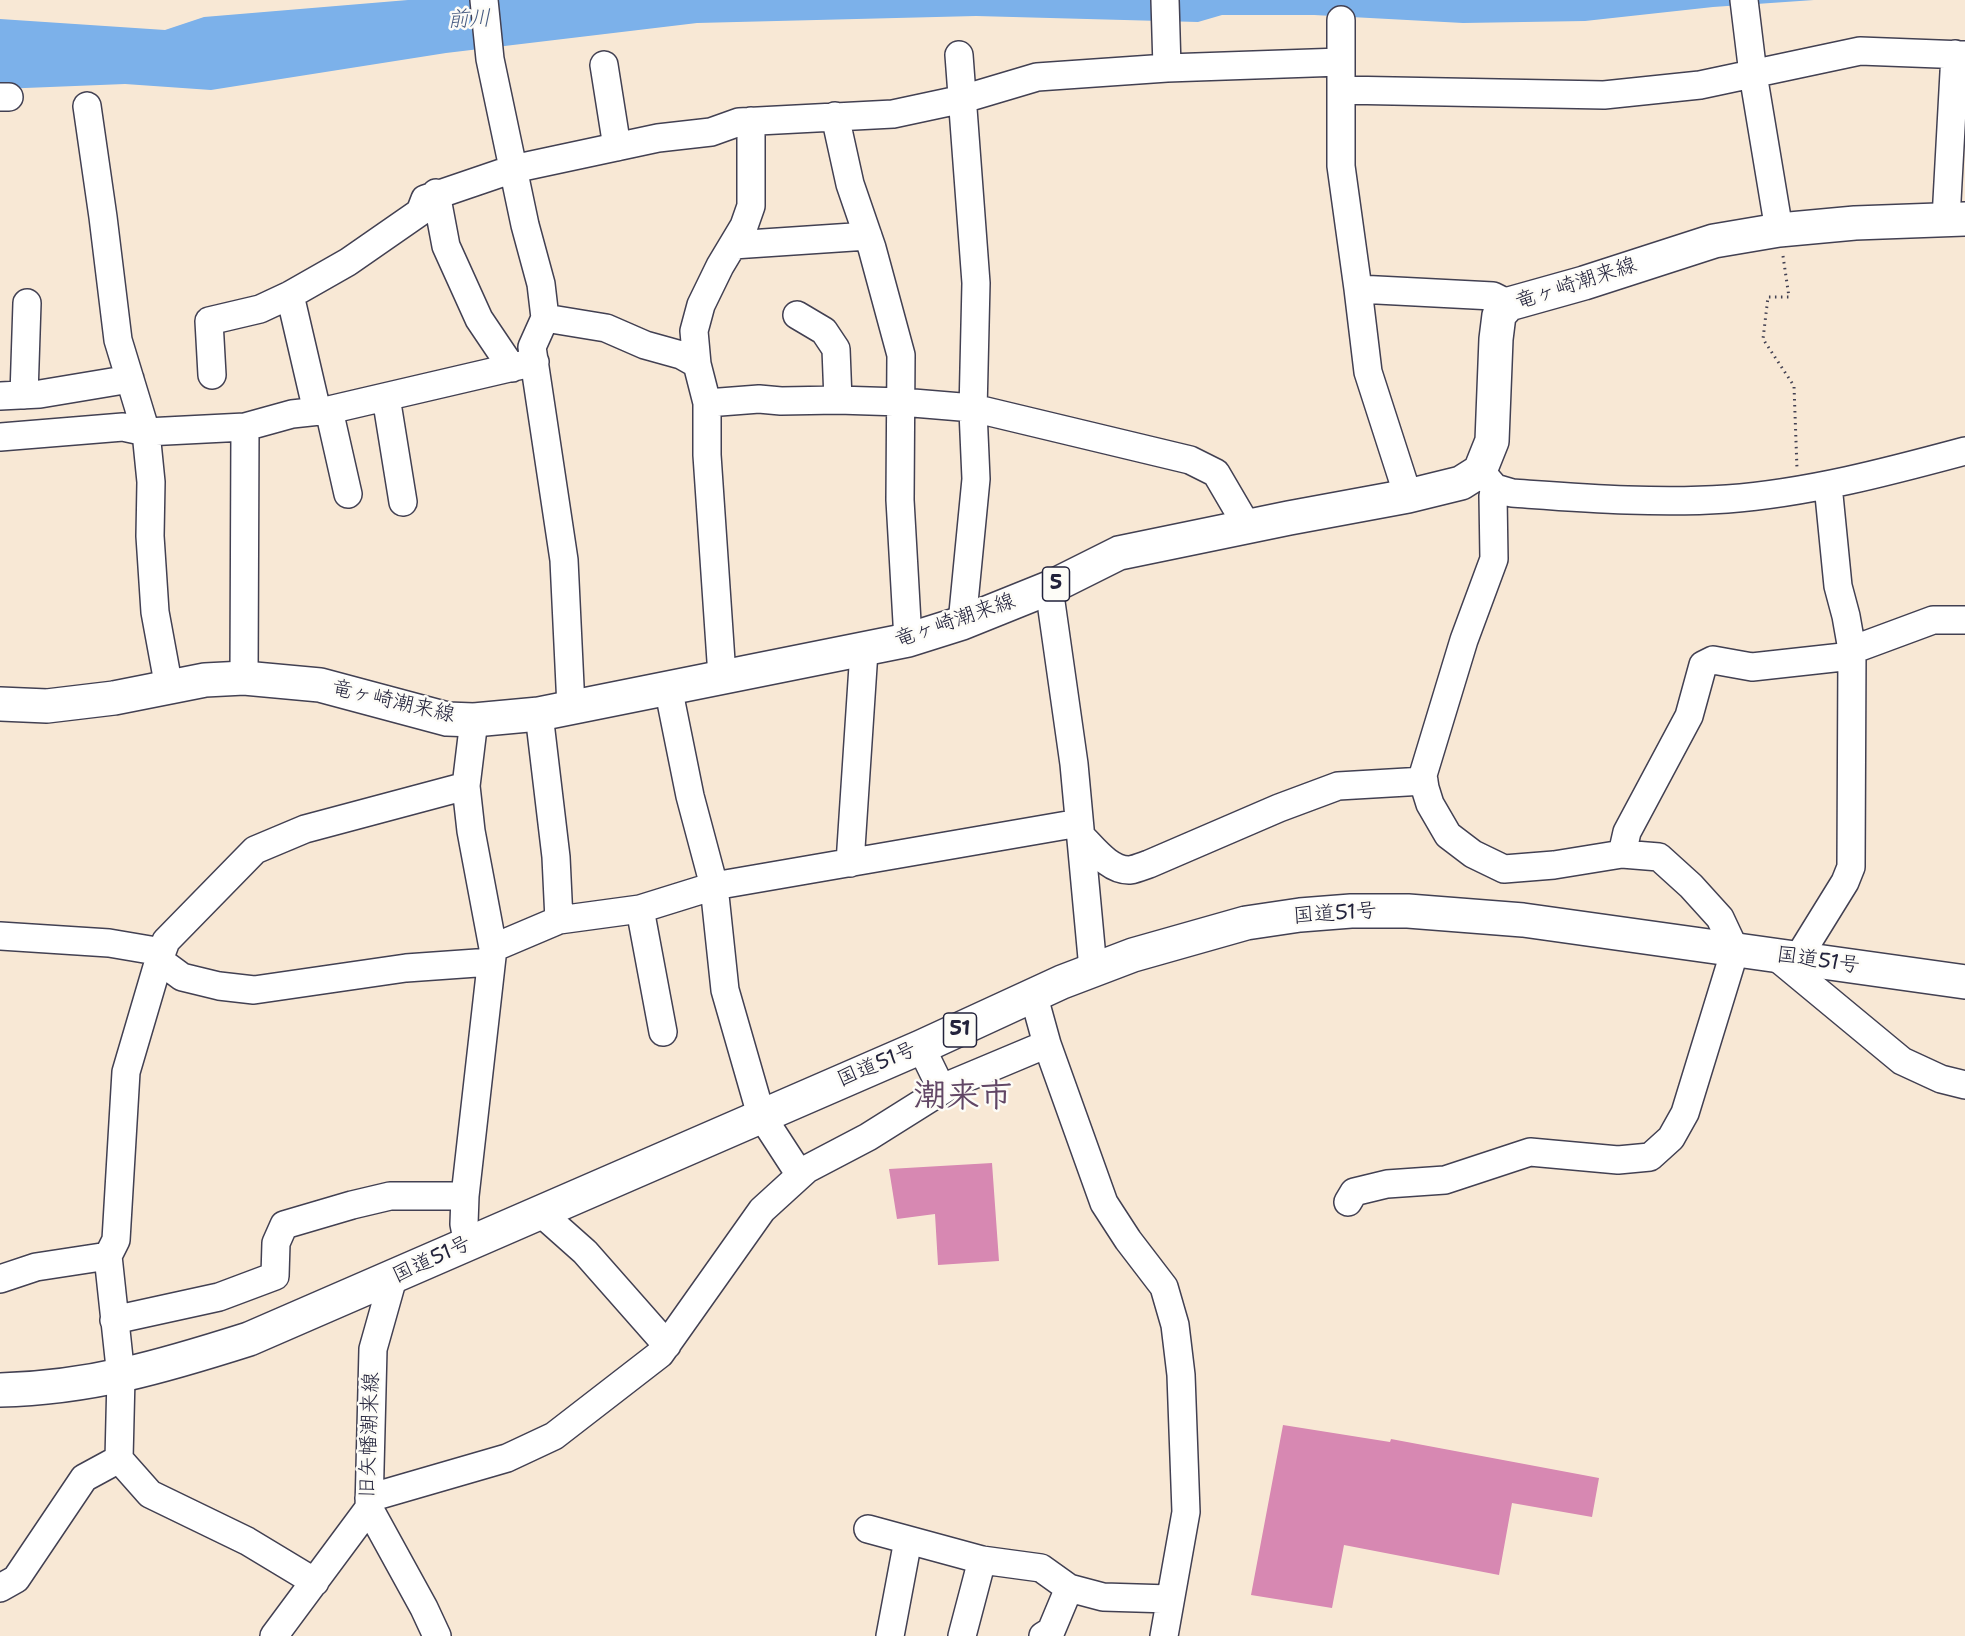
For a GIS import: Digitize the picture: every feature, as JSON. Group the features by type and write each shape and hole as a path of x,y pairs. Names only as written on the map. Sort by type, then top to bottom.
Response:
{"main road":[{"name":"竜ヶ崎潮来線","path":"0,704 47,706 114,698 205,680 244,678 320,685 437,717 474,720 539,714 722,676 864,651 962,623 1049,588 1119,553 1487,479 1492,441 1499,315 1509,304 1584,283 1714,241 1779,230 1855,223 1956,219"},
{"name":"国道51号","path":"0,1390 77,1384 121,1377 249,1340 921,1047 1093,969 1132,955 1246,923 1300,915 1352,911 1408,911 1493,917 1965,982"}],"street":[{"path":"484,0 489,59 525,225 541,284 545,318 523,365"},
{"path":"1744,2 1753,75 1779,230"},
{"path":"1165,12 1167,69"},
{"path":"1341,20 1341,166 1368,372 1408,496"},
{"path":"1341,90 1604,95 1700,85 1860,51 1960,55 1956,219"},
{"path":"959,55 976,283 973,408 976,478 962,623"},
{"path":"212,375 209,321 260,309 290,295 348,262 420,212 425,199 436,193 513,169 658,138 711,132 739,122 893,114 963,99 1037,77 1341,62"},
{"path":"604,65 617,147"},
{"path":"87,106 104,217 118,340 146,432 151,483 150,536 156,612 169,688"},
{"path":"834,116 850,184 868,236 901,355 900,500 908,640"},
{"path":"722,676 708,466 707,404 697,364 694,331 701,305 744,226 751,207 751,122"},
{"path":"436,193 446,246 479,319 523,365 564,560 571,707"},
{"path":"733,245 868,236"},
{"path":"1358,289 1493,296 1509,304"},
{"path":"290,295 348,494"},
{"path":"27,303 12,396 130,379"},
{"path":"797,315 824,331 836,349 838,400"},
{"path":"545,318 606,328 645,345 681,355 697,364"},
{"path":"0,437 123,427 146,432 245,426 292,414 386,397 523,365"},
{"path":"386,397 403,501"},
{"path":"707,404 759,399 838,400 973,408 1190,460 1216,473 1247,526"},
{"path":"244,678 245,426"},
{"path":"1487,479 1512,493 1636,501 1727,499 1828,485 1965,452"},
{"path":"1348,1202 1354,1192 1387,1184 1445,1180 1530,1152 1618,1160 1650,1157 1671,1138 1685,1113 1735,950 1720,918 1691,886 1659,857 1622,854 1554,865 1504,869 1473,854 1448,834 1430,804 1423,775 1464,640 1494,559 1493,496 1487,479"},
{"path":"1828,485 1838,586 1852,653 1851,867 1845,882 1786,957 1902,1061 1941,1079 1965,1085"},
{"path":"1049,588 1074,764 1093,969"},
{"path":"1622,854 1627,832 1689,716 1703,665 1713,660 1752,667 1852,653 1933,620 1965,620"},
{"path":"850,863 864,651"},
{"path":"668,687 690,796 714,886 725,990 761,1115 800,1175"},
{"path":"539,714 556,857 560,920"},
{"path":"468,1244 464,1224 465,1196 492,955 471,831 466,786 474,720"},
{"path":"1080,830 1112,864 1118,868 1131,870 1338,786 1424,781"},
{"path":"315,1582 247,1541 150,1494 119,1460 121,1377 108,1256 116,1240 126,1072 166,941 255,850 305,829 466,786"},
{"path":"0,936 109,943 160,956 182,977 219,986 254,990 492,955 560,920 640,909 714,886 850,863 1080,830"},
{"path":"640,909 663,1032"},
{"path":"1034,997 1047,1044 1104,1203 1128,1240 1164,1287 1175,1325 1181,1375 1186,1512 1164,1636"},
{"path":"437,1636 369,1503 507,1458 554,1436 660,1354 762,1210 807,1169 868,1137 954,1083 1047,1044"},
{"path":"921,1047 942,1090"},
{"path":"114,1320 219,1297 275,1275 276,1243 284,1225 390,1196 465,1196"},
{"path":"540,1212 585,1252 667,1345"},
{"path":"0,1279 36,1267 108,1256"},
{"name":"旧矢幡潮来線","path":"276,1635 369,1503 373,1349 393,1278"},
{"path":"0,1587 16,1579 84,1479 119,1460"},
{"path":"868,1529 982,1560 1041,1568 1070,1588 1103,1596 1170,1599"},
{"path":"890,1636 908,1540"},
{"path":"962,1636 982,1560"},
{"path":"1043,1636 1051,1631 1070,1588"}],"path":[{"path":"1779,230 1790,297 1768,297 1763,339 1794,386 1798,489"}],"water":[{"name":"前川","path":"408,0 1814,0 1713,7 1585,21 1463,23 1314,15 1222,15 1198,22 976,16 697,23 446,53 211,90 125,84 0,89 0,19 165,30 204,17"}],"building":[{"path":"992,1163 999,1261 938,1265 935,1214 897,1219 889,1169"},
{"path":"1283,1425 1390,1442 1391,1439 1599,1478 1592,1517 1512,1503 1499,1575 1344,1545 1332,1608 1251,1595"}],"district":[{"name":"潮来市","path":"963,1097"}]}
